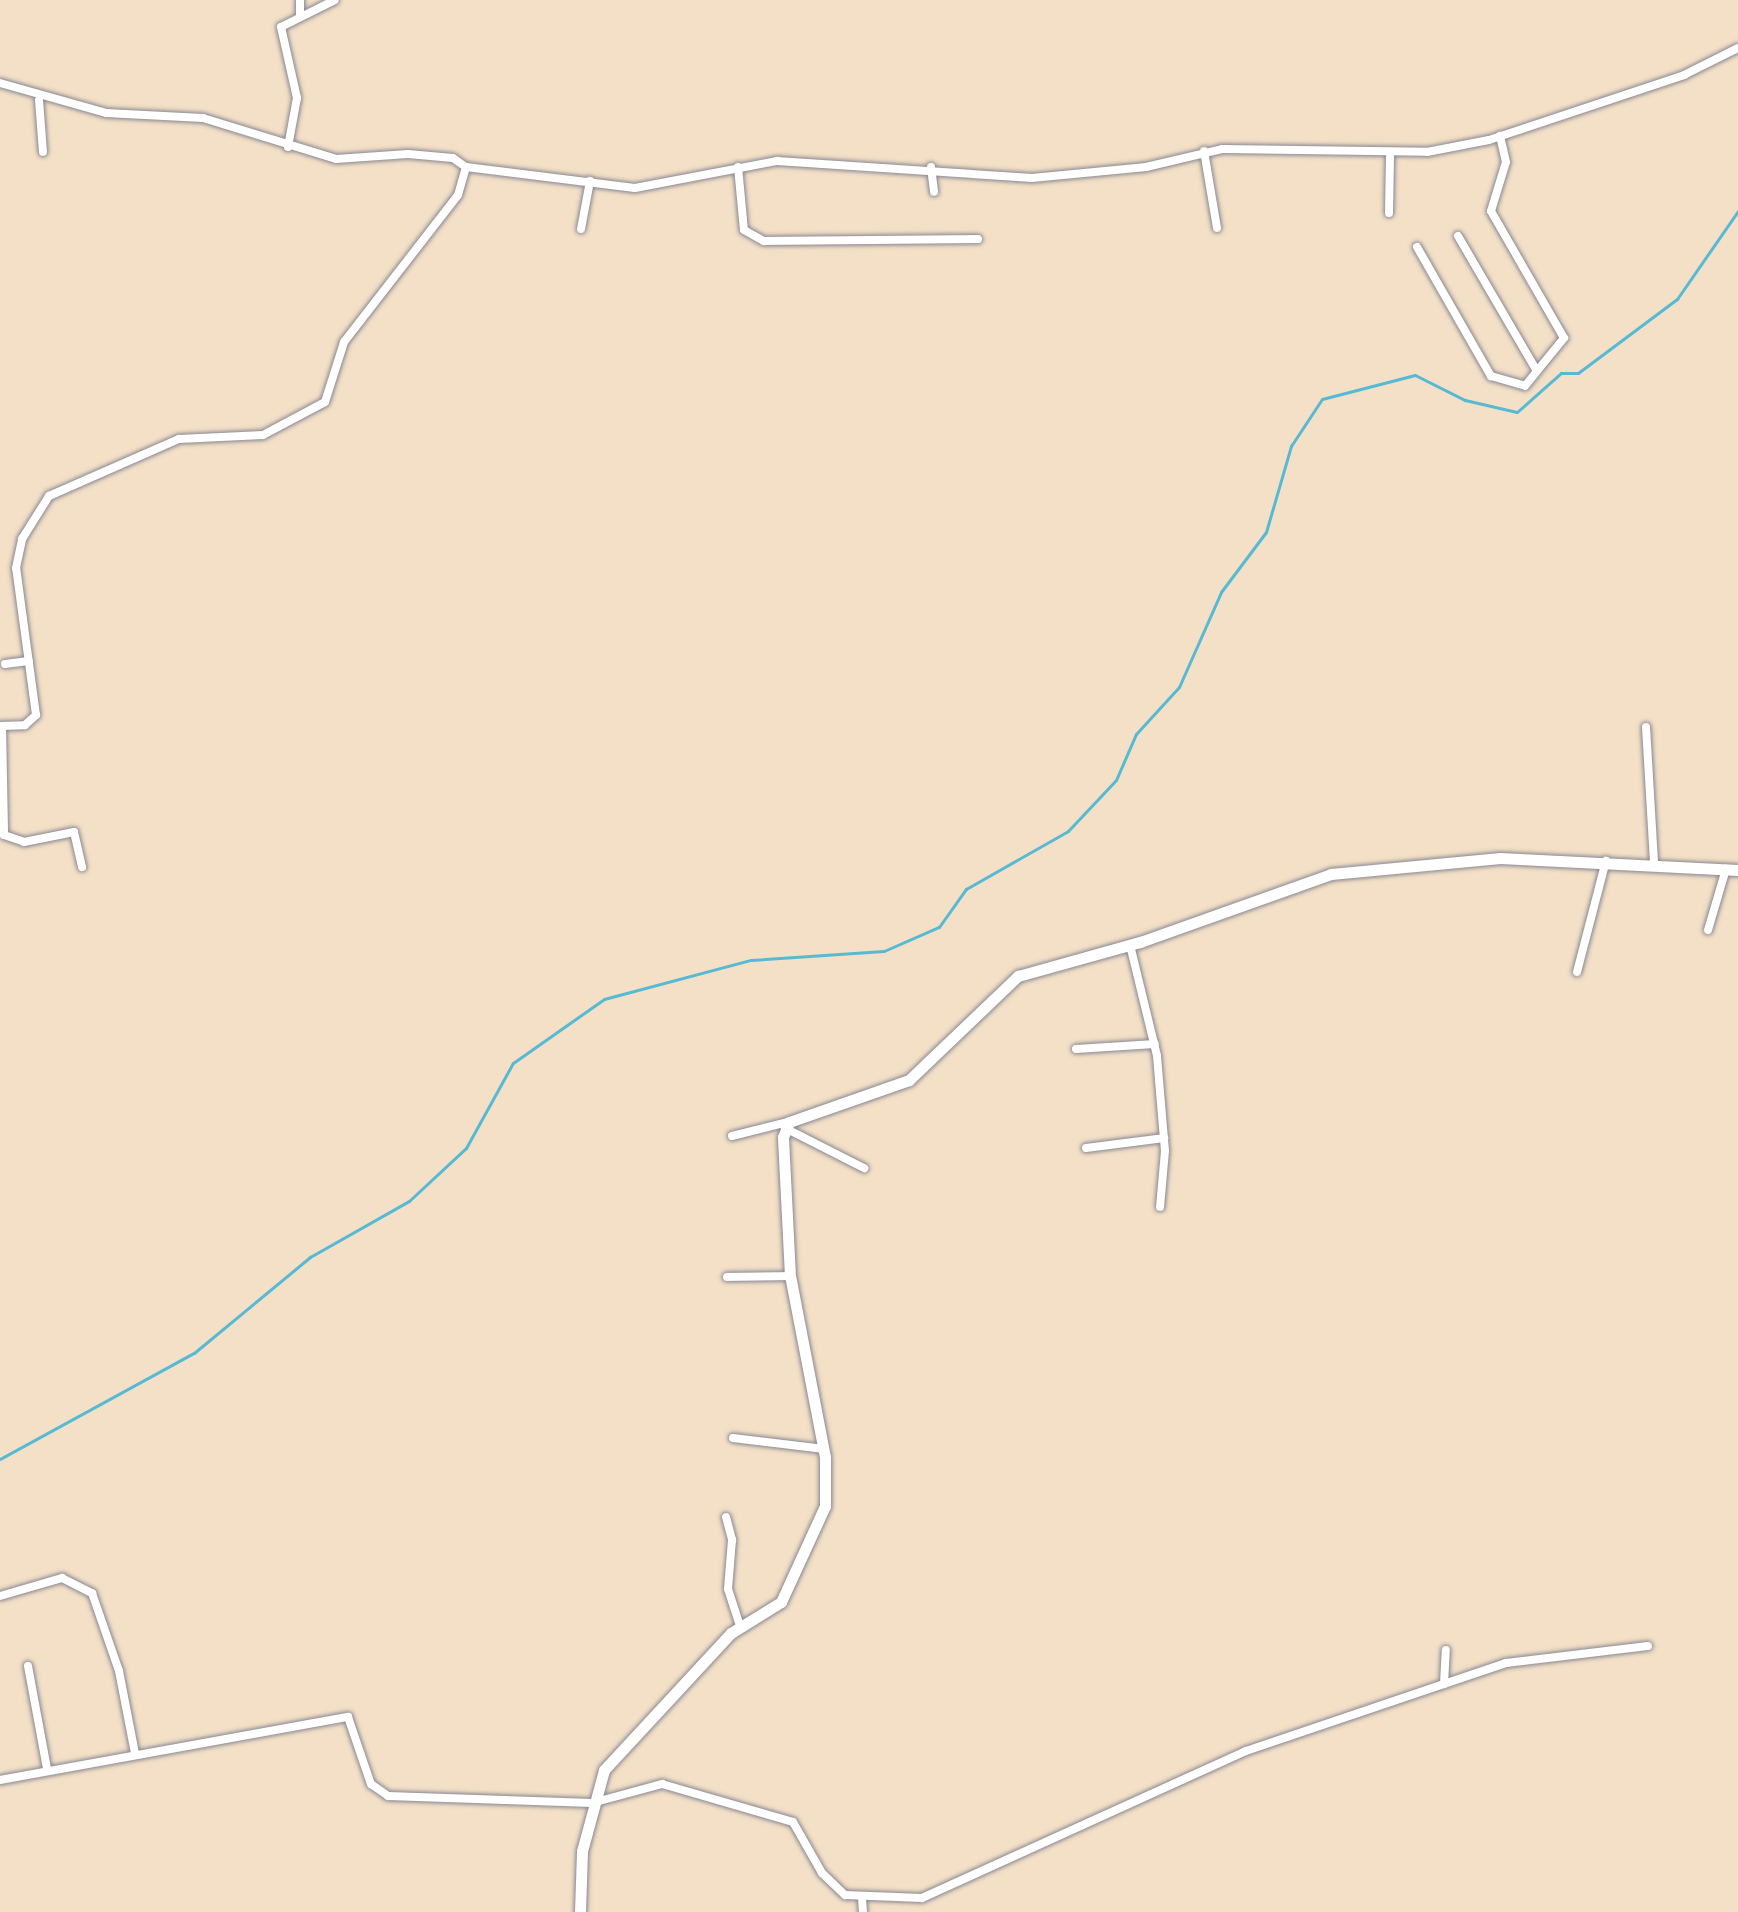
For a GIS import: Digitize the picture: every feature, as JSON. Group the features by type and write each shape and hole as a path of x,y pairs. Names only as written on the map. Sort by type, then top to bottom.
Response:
{"street":[{"path":"300,0 300,16"},
{"path":"288,147 297,98 281,27 335,0"},
{"path":"0,83 39,100 122,115 203,118 288,147 349,160 444,156 466,167 645,188 738,167 794,161 931,167 1047,178 1146,167 1204,151 1390,153 1500,136 1684,75 1738,48"},
{"path":"39,100 43,152"},
{"path":"1417,247 1491,376 1525,386 1564,338 1491,211 1506,162 1500,136"},
{"path":"1204,151 1217,228"},
{"path":"1389,213 1390,153"},
{"path":"82,867 74,832 24,842 4,835 1,726 25,725 36,715 17,558 49,496 179,439 263,435 325,402 344,342 458,195 466,167"},
{"path":"738,167 744,230 764,241 978,239"},
{"path":"931,167 934,192"},
{"path":"581,229 590,181"},
{"path":"1458,236 1537,371"},
{"path":"5,664 29,661"},
{"path":"1646,727 1654,862"},
{"path":"732,1136 787,1125 909,1080 1006,982 1130,945 1331,874 1484,858 1654,862 1732,870 1708,930"},
{"path":"1577,972 1606,861"},
{"path":"1130,945 1155,1044 1164,1138 1160,1207"},
{"path":"1076,1049 1155,1044"},
{"path":"787,1125 864,1168"},
{"path":"580,1912 592,1803 617,1752 740,1626 781,1602 820,1523 827,1496 824,1449 790,1276 787,1125"},
{"path":"1086,1148 1164,1138"},
{"path":"727,1277 790,1276"},
{"path":"733,1438 824,1449"},
{"path":"726,1517 732,1540 728,1589 740,1626"},
{"path":"0,1596 62,1578 92,1593 119,1671 135,1753"},
{"path":"0,1780 338,1716 353,1721 371,1784 388,1796 592,1803 662,1784 737,1810 782,1816 799,1828 837,1889 862,1898 936,1894 1246,1751 1506,1663 1648,1646"},
{"path":"1444,1684 1446,1650"},
{"path":"28,1666 47,1769"},
{"path":"862,1898 863,1912"}],"waterway":[{"path":"0,1459 194,1353 310,1257 409,1201 466,1148 513,1063 604,999 751,960 884,951 939,927 966,889 1068,831 1116,780 1136,734 1179,687 1221,592 1266,532 1291,446 1322,399 1415,375 1465,400 1517,412 1561,373 1578,373 1677,299 1738,211"}]}
